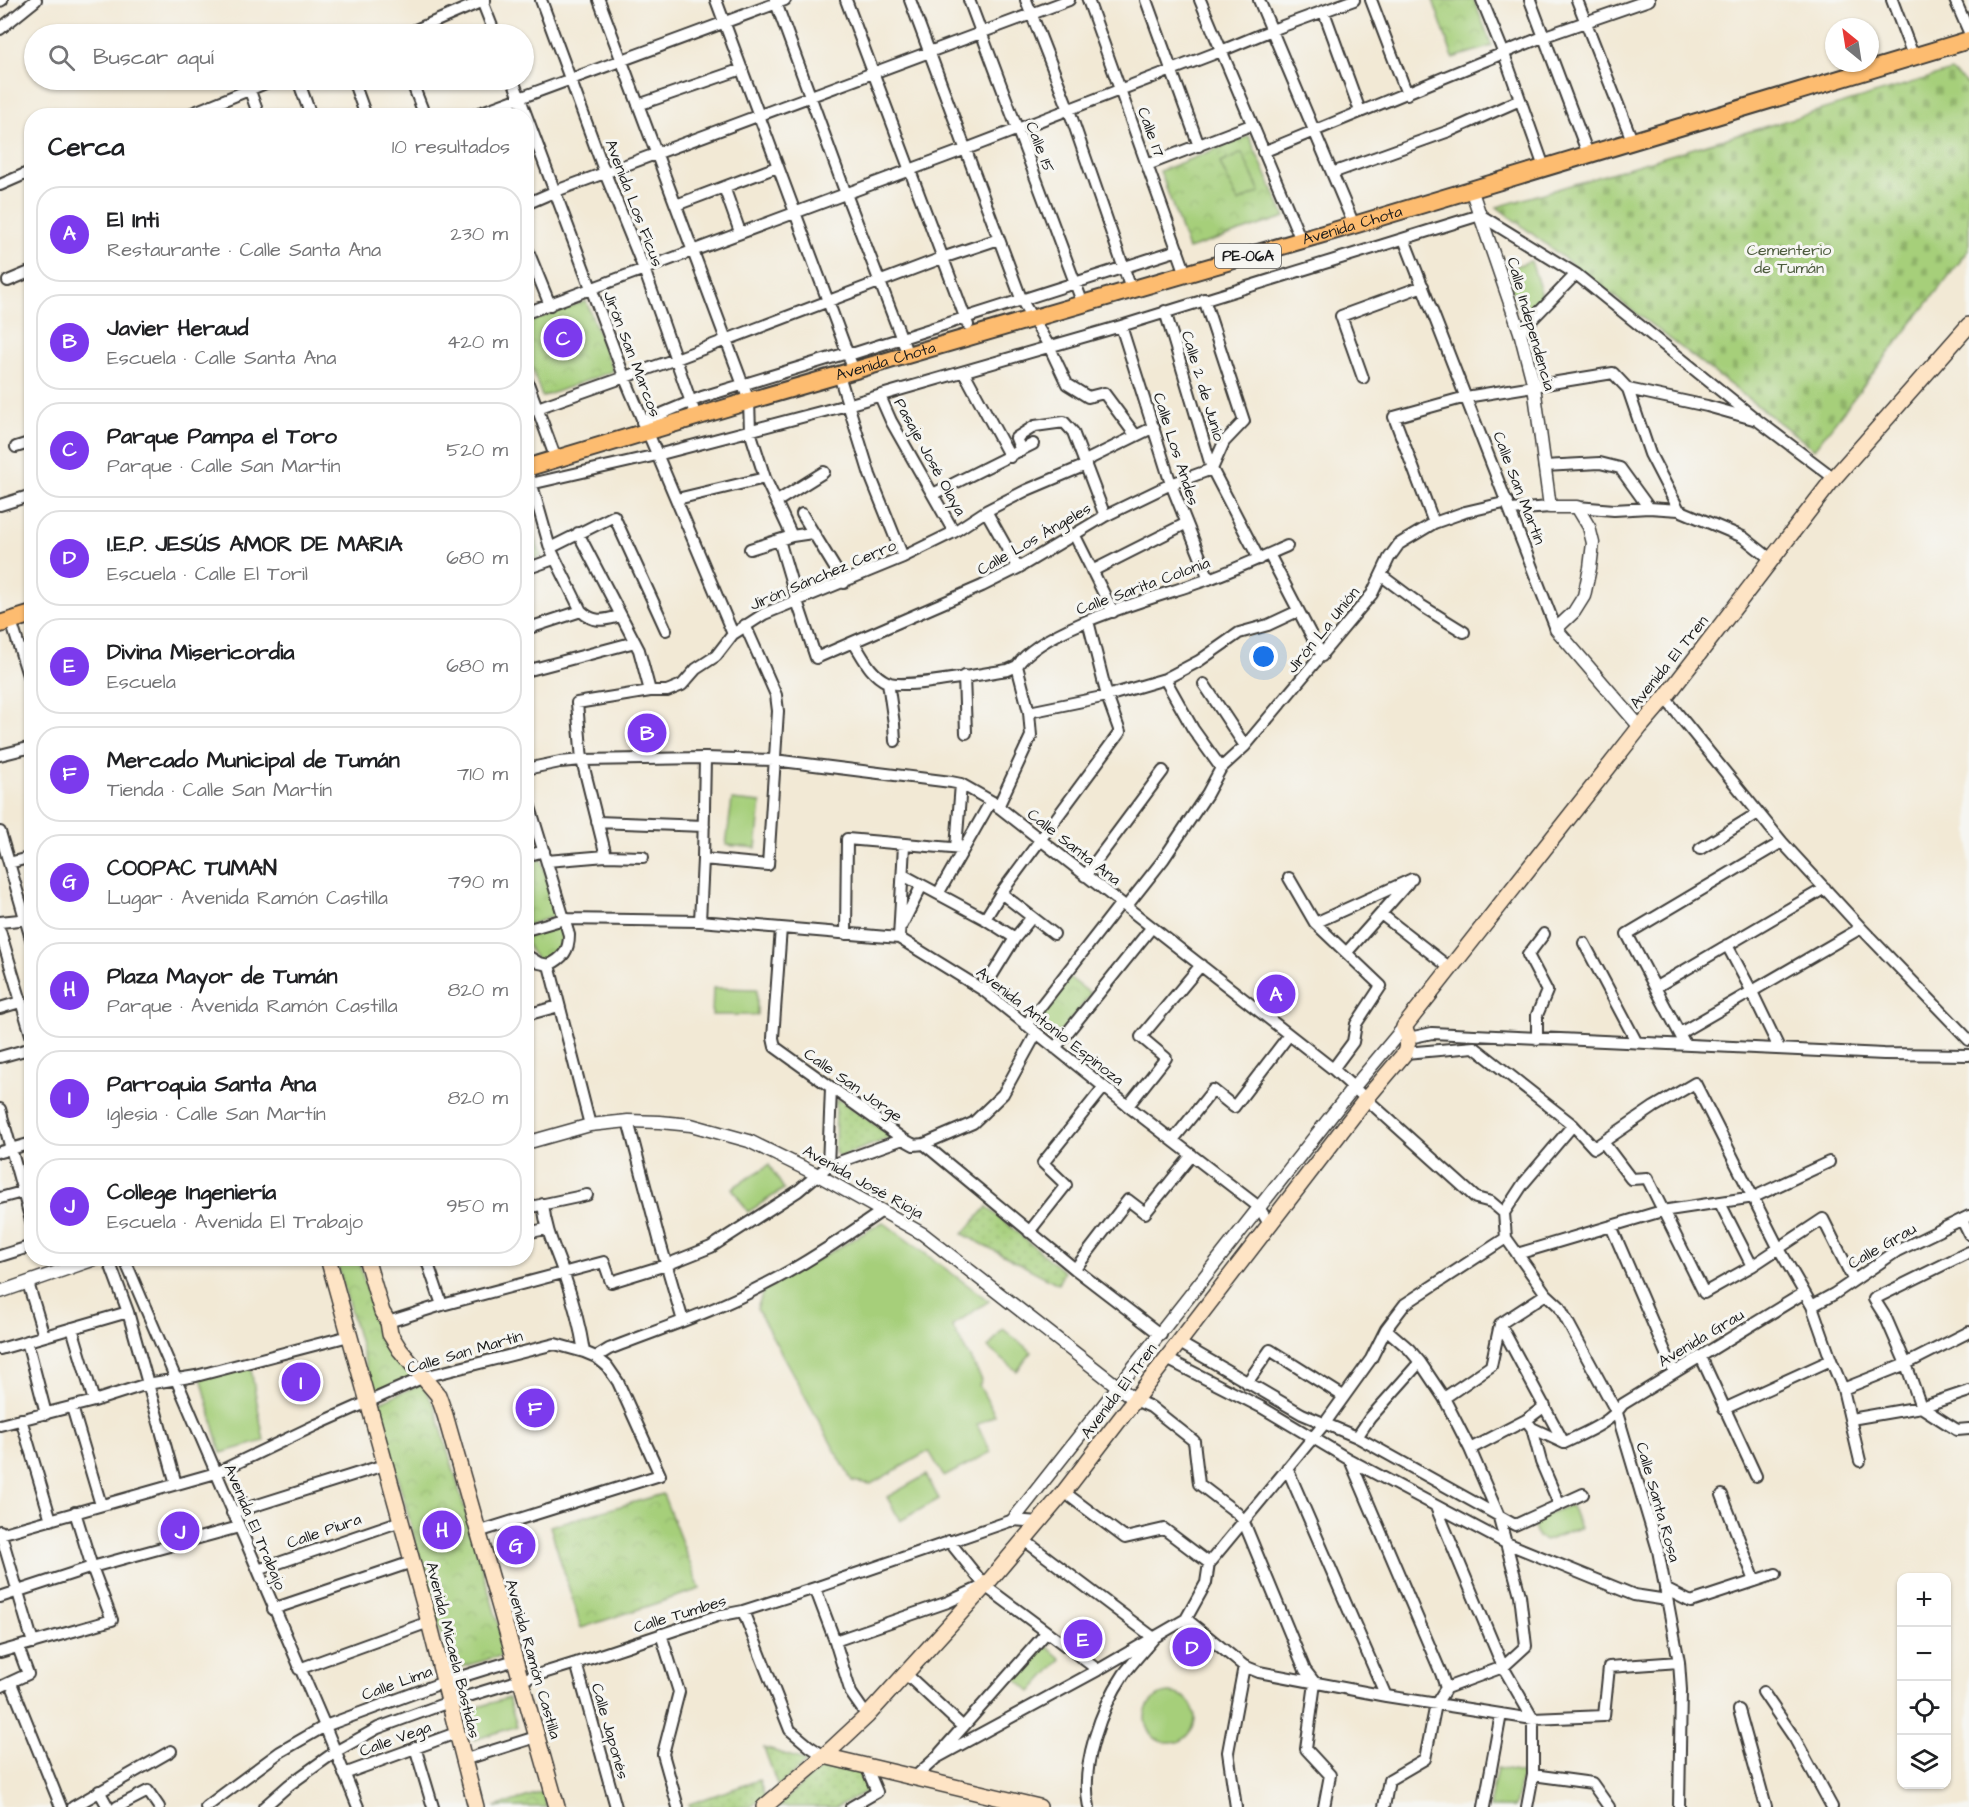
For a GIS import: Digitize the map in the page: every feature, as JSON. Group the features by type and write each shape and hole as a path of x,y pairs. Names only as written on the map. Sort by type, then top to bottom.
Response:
{"highway":[{"name":"Avenida Chota","path":"534,473 556,459 694,410 749,401 847,373 908,355 969,327 1031,319 1354,225 1969,40"}],"main road":[{"name":"Avenida El Tren","path":"764,1807 867,1716 985,1586 1064,1492 1366,1099 1450,968 1665,698 1834,478 1969,325"},
{"name":"Avenida Micaela Bastidas","path":"330,1266 429,1622 476,1807"},
{"name":"Avenida Ramón Castilla","path":"368,1266 390,1334 400,1350 438,1395 445,1415 557,1807"},
{"path":"824,1756 1039,1807"}],"street":[{"path":"0,29 36,0"},
{"name":"Avenida Los Ficus","path":"541,0 605,173 644,269 694,410"},
{"path":"599,0 749,401 750,431 765,478 792,536"},
{"path":"716,0 847,353 848,405 870,475 903,557"},
{"path":"846,0 908,170 969,327"},
{"path":"910,0 1022,301 1031,319 1049,346 1067,384 1088,397 1104,393 1136,436"},
{"name":"Calle 15","path":"969,0 1083,304"},
{"path":"1026,0 1069,110 1131,289"},
{"path":"534,201 1069,0"},
{"name":"Calle 17","path":"1088,0 1186,274"},
{"path":"1146,0 1199,146"},
{"path":"1200,0 1301,240"},
{"path":"1259,0 1354,225"},
{"path":"534,310 693,249 1017,130 1354,0"},
{"path":"1371,0 1407,94"},
{"path":"1482,0 1504,54 1544,167"},
{"path":"1530,0 1588,154"},
{"path":"1577,0 1632,140"},
{"path":"1263,152 1545,36 1629,4 1649,0"},
{"path":"1892,0 1914,58"},
{"path":"1955,0 1969,32"},
{"path":"429,24 483,1 491,24"},
{"path":"491,108 779,1 810,96 908,355"},
{"path":"1324,12 1360,111"},
{"path":"638,105 742,69"},
{"path":"204,108 245,90"},
{"path":"250,90 257,108"},
{"path":"302,90 308,108"},
{"path":"357,90 363,108"},
{"path":"415,90 422,108"},
{"name":"Jirón San Marcos","path":"517,90 525,108"},
{"path":"1332,172 1452,130 1520,100"},
{"path":"1147,165 1251,124"},
{"name":"Jirón San Marcos","path":"534,133 644,427 677,499 733,634"},
{"path":"676,205 777,167"},
{"path":"0,185 24,174"},
{"path":"724,187 740,232"},
{"name":"Calle Independencia","path":"1471,189 1520,332 1534,386 1550,507"},
{"path":"534,476 657,455 848,405 1121,326 1480,215 1576,274 1757,420 1834,478"},
{"path":"534,408 676,359 942,258 999,239"},
{"name":"Calle San Martín","path":"1404,239 1556,629 1640,727"},
{"path":"694,410 743,384 902,339 969,327 1022,301 1178,250"},
{"path":"534,266 550,305"},
{"path":"1520,332 1576,274"},
{"path":"8,281 24,275"},
{"path":"1363,378 1341,316 1422,286"},
{"path":"1204,299 1244,421 1224,442 1212,469"},
{"name":"Calle 2 de Junio","path":"1165,311 1212,469 1298,611 1322,656"},
{"name":"Calle Los Andes","path":"1121,326 1171,484 1185,524 1209,579"},
{"path":"964,372 1010,457"},
{"path":"1434,524 1394,417 1466,397 1613,373 1628,389 1650,454 1679,510"},
{"path":"1628,389 1707,406 1757,420"},
{"name":"Pasaje José Olaya","path":"880,396 891,421 954,532"},
{"path":"534,399 556,459"},
{"path":"1021,451 1016,438 1035,426 1064,422 1073,432 1105,516"},
{"name":"Jirón Sánchez Cerro","path":"582,760 577,703 650,691 667,691 682,685 696,669 716,656 733,634 764,614 903,557 954,532 986,511 1154,427"},
{"path":"16,447 24,444"},
{"path":"933,494 1033,444"},
{"path":"1544,466 1600,463 1620,468 1649,508"},
{"name":"Calle Los Ángeles","path":"797,601 816,658 982,586 1018,568 1105,516 1171,484 1212,469"},
{"path":"776,502 824,471"},
{"path":"677,499 765,478"},
{"path":"534,496 552,553 581,611 590,619 603,620 621,616"},
{"path":"0,505 24,498"},
{"name":"Jirón La Unión","path":"1026,1025 1163,860 1207,794 1221,768 1245,746 1372,594 1389,558 1399,544 1434,524 1466,512 1509,506 1550,507"},
{"path":"1550,507 1679,510 1709,525 1743,537 1772,560"},
{"path":"1556,629 1574,612 1584,596 1590,568 1593,543 1589,527 1577,507"},
{"path":"986,511 1018,568"},
{"path":"802,514 844,583"},
{"path":"534,564 579,533 614,516 666,630"},
{"path":"1092,571 1185,524"},
{"path":"579,533 639,650 650,691"},
{"path":"750,549 792,536 812,533"},
{"path":"1074,534 1113,612"},
{"path":"779,540 797,601"},
{"name":"Calle Sarita Colonia","path":"1017,666 1023,656 1049,637 1209,579 1287,546"},
{"path":"1382,576 1422,606 1464,632"},
{"path":"534,626 581,611"},
{"path":"1029,712 1107,696 1165,679 1199,661 1239,633 1268,625 1298,611"},
{"path":"19,619 24,646"},
{"path":"986,919 1001,893 1120,732 1107,696 1088,621"},
{"path":"703,859 768,865 778,711 776,695 745,625"},
{"path":"534,669 635,642"},
{"path":"854,643 870,670 888,682 907,685 1008,670 1017,666 1029,712 1031,736 994,804 960,849 938,894"},
{"path":"964,676 966,733"},
{"path":"1165,679 1193,729 1221,768"},
{"path":"888,682 895,741"},
{"path":"1204,684 1245,746"},
{"path":"1665,698 1782,842 1969,1040"},
{"path":"0,755 24,749"},
{"path":"699,921 705,758"},
{"name":"Calle Santa Ana","path":"534,767 582,760 705,758 774,760 961,784 994,804 1202,965 1333,1069 1476,1198 1491,1202 1504,1213"},
{"path":"582,760 606,856"},
{"path":"1085,876 1163,771"},
{"path":"960,849 961,784"},
{"path":"1700,849 1758,813"},
{"path":"534,820 569,935 569,946 565,955 549,965 534,960"},
{"path":"597,822 704,826"},
{"path":"0,832 24,907"},
{"path":"846,934 847,839 960,849"},
{"path":"1685,1044 1627,934 1782,842"},
{"path":"900,933 904,845"},
{"path":"534,856 643,857"},
{"path":"9,863 24,859"},
{"path":"903,874 986,919 1015,938"},
{"path":"1289,878 1315,923 1381,986 1356,1024 1353,1042 1333,1069"},
{"path":"1315,923 1412,879 1347,952"},
{"path":"900,933 922,885"},
{"path":"1656,987 1825,888"},
{"path":"1001,893 1054,934"},
{"path":"1381,914 1450,968"},
{"path":"983,990 1015,938 1032,917"},
{"path":"0,922 24,919"},
{"name":"Avenida Antonio Espinoza","path":"534,928 564,919 699,921 846,934 900,933 983,990 1104,1088 1259,1207 1269,1224"},
{"path":"1055,1048 1152,927"},
{"name":"Calle San Jorge","path":"781,928 773,1038 775,1047 903,1139 919,1144 1161,1335"},
{"path":"1680,1033 1861,928"},
{"path":"0,931 24,1014"},
{"path":"1537,1039 1537,1015 1547,991 1528,955 1544,934"},
{"path":"1584,943 1636,1041"},
{"path":"1727,945 1779,1048"},
{"path":"549,965 590,1125"},
{"path":"1128,1106 1166,1058 1141,1037 1202,965"},
{"path":"0,1008 20,1002"},
{"path":"534,1014 559,1006"},
{"path":"1406,1039 1432,1033 1884,1054 1969,1055"},
{"path":"919,1144 973,1123 1003,1094 1036,1034"},
{"path":"1173,1140 1213,1090 1234,1107 1289,1035"},
{"path":"1406,1039 1474,1047 1573,1125 1594,1148 1654,1107 1695,1083 1726,1148 1812,1306 1843,1389 1860,1461"},
{"name":"Avenida El Tren","path":"1013,1520 1117,1386 1161,1335 1354,1087 1406,1039"},
{"path":"0,1057 24,1050"},
{"path":"828,1166 831,1088"},
{"path":"1029,1232 1066,1185 1043,1163 1104,1088"},
{"path":"0,1109 5,1150 24,1198"},
{"path":"628,1121 683,1321"},
{"name":"Avenida José Rioja","path":"534,1141 590,1125 628,1121 671,1123 722,1132 749,1141 818,1175 923,1234 1135,1400"},
{"path":"936,1758 1098,1670 1186,1619 1206,1583 1209,1563 1325,1423 1371,1359 1386,1329 1405,1304 1506,1238 1504,1213 1523,1184 1573,1125"},
{"path":"388,1322 442,1305 604,1262 611,1282 666,1265 711,1247 798,1191 828,1166 903,1139"},
{"path":"1603,1142 1631,1179 1647,1178 1704,1293 1752,1266 1823,1218 1854,1280"},
{"path":"5,1150 24,1145"},
{"path":"1075,1269 1128,1200 1145,1213 1192,1155"},
{"path":"1517,1254 1662,1211 1754,1197 1829,1162"},
{"path":"0,1198 22,1192"},
{"path":"534,1206 587,1195"},
{"path":"1720,1203 1752,1266"},
{"path":"543,1204 546,1229 580,1327 584,1352"},
{"path":"478,1532 660,1475 618,1382 607,1366 596,1357 609,1349 683,1321 762,1286 839,1241 882,1211"},
{"path":"1965,1218 1969,1234"},
{"name":"Calle Grau","path":"1812,1306 1834,1294 1897,1251 1965,1218"},
{"path":"1611,1226 1674,1372"},
{"path":"534,1231 546,1229"},
{"name":"Calle Santa Rosa","path":"1506,1238 1546,1294 1559,1306 1617,1413 1658,1550 1679,1662 1681,1701 1679,1807"},
{"path":"0,1256 24,1248"},
{"path":"1969,1252 1874,1299 1886,1318 1921,1407 1957,1430 1969,1429"},
{"path":"0,1292 76,1266"},
{"path":"111,1266 128,1312 176,1484"},
{"name":"Avenida El Trabajo","path":"127,1266 358,1807"},
{"path":"429,1266 442,1305"},
{"path":"28,1283 45,1336"},
{"name":"Avenida Grau","path":"1564,1443 1601,1425 1617,1413 1623,1404 1804,1293"},
{"path":"1444,1398 1491,1366 1500,1324 1546,1294"},
{"path":"0,1349 128,1312"},
{"path":"1500,1324 1564,1443"},
{"path":"72,1328 94,1401"},
{"path":"1384,1807 1389,1780 1425,1759 1436,1704 1446,1688 1503,1667 1526,1646 1520,1595 1498,1514 1470,1449 1444,1398 1420,1362 1386,1329"},
{"path":"1843,1389 1906,1364 1969,1332"},
{"path":"0,1425 94,1401 147,1384 175,1381 350,1336"},
{"path":"27,1341 46,1414"},
{"path":"1178,1342 1302,1414 1357,1437 1515,1525 1583,1494"},
{"name":"Calle San Martín","path":"0,1533 216,1473 424,1377 555,1344 596,1357"},
{"path":"1247,1383 1270,1350 1343,1396"},
{"path":"1701,1357 1756,1476"},
{"path":"1167,1359 1261,1407 1350,1460 1504,1542 1634,1595 1666,1594 1691,1602 1776,1574"},
{"path":"1724,1409 1831,1360"},
{"path":"1357,1437 1370,1418 1420,1362"},
{"path":"1851,1419 1921,1407 1969,1391"},
{"path":"1135,1400 1151,1407 1194,1442 1199,1484 1238,1512 1243,1520 1305,1671 1315,1683 1306,1749 1330,1774 1324,1807"},
{"path":"1470,1449 1529,1424 1545,1406"},
{"path":"72,1407 101,1505"},
{"path":"21,1419 51,1520"},
{"path":"1529,1424 1564,1443"},
{"path":"1529,1424 1541,1462 1559,1504"},
{"path":"1350,1460 1446,1688"},
{"path":"232,1513 384,1465"},
{"path":"1287,1468 1386,1696"},
{"path":"1064,1492 1125,1538 1164,1529 1209,1563"},
{"path":"1722,1495 1755,1581"},
{"path":"1436,1506 1503,1667 1533,1719 1533,1775 1527,1807"},
{"path":"0,1652 112,1620 75,1512"},
{"name":"Calle Tumbes","path":"270,1805 290,1785 335,1752 378,1728 449,1702 521,1681 717,1616 743,1611 815,1588 1013,1520 1039,1522"},
{"name":"Calle Piura","path":"258,1570 401,1521"},
{"path":"0,1597 92,1567 238,1527"},
{"path":"0,1533 33,1642"},
{"path":"1024,1540 1154,1638"},
{"path":"949,1541 985,1586 1098,1670"},
{"path":"273,1609 412,1562"},
{"path":"835,1641 948,1602 985,1586"},
{"path":"815,1588 835,1641 851,1694 867,1716"},
{"path":"743,1611 790,1730 824,1756"},
{"path":"1186,1619 1244,1666 1259,1672 1386,1696 1533,1719 1604,1716 1609,1667 1679,1662"},
{"path":"299,1669 429,1622"},
{"path":"915,1777 936,1758 1046,1633"},
{"path":"661,1634 679,1692 663,1754 678,1807"},
{"path":"1089,1807 1088,1767 1092,1746 1104,1713 1124,1675 1154,1638"},
{"path":"0,1687 28,1674 18,1647"},
{"name":"Calle Lima","path":"206,1807 280,1752 325,1726 444,1682 515,1660"},
{"name":"Calle Japonés","path":"576,1663 616,1807"},
{"path":"1236,1807 1228,1752 1244,1666"},
{"path":"906,1674 963,1727"},
{"path":"11,1683 62,1807"},
{"path":"1763,1692 1795,1739 1832,1807"},
{"path":"1739,1710 1766,1807"},
{"path":"1484,1807 1501,1714"},
{"name":"Calle Vega","path":"344,1774 456,1733"},
{"path":"463,1760 536,1737"},
{"path":"414,1748 433,1807"},
{"path":"73,1807 171,1751"},
{"path":"852,1807 878,1792 866,1766"},
{"path":"1533,1775 1592,1783 1609,1807"},
{"path":"99,1791 108,1807"},
{"path":"117,1807 148,1791 159,1807"}],"green space":[{"path":"1433,0 1474,0 1492,46 1453,58"},
{"name":"Cementerio de Tumán","path":"1951,71 1969,85 1969,250 1814,449 1497,207"},
{"path":"1249,136 1285,217 1188,249 1160,171"},
{"path":"1242,153 1260,192 1238,202 1220,163"},
{"path":"1531,261 1544,301 1518,309 1506,269"},
{"path":"586,301 613,371 542,397 534,374 534,320"},
{"path":"534,538 542,556 534,559"},
{"path":"732,800 761,803 756,848 726,845"},
{"path":"541,859 559,915 534,923 534,862"},
{"path":"561,926 566,938 562,953 543,961 535,957 534,934"},
{"path":"1070,978 1091,994 1053,1042 1033,1025"},
{"path":"713,988 757,989 757,1015 712,1015"},
{"path":"838,1099 891,1136 890,1138 839,1157 835,1152 836,1100"},
{"path":"769,1165 784,1189 748,1212 732,1188"},
{"path":"987,1207 1064,1272 1058,1284 963,1234"},
{"path":"883,1222 989,1301 952,1326 982,1380 979,1385 995,1415 977,1425 991,1452 944,1477 929,1451 871,1484 852,1481 757,1309 763,1291"},
{"path":"338,1266 360,1266 378,1329 415,1376 374,1394"},
{"path":"1003,1329 1032,1352 1017,1371 988,1348"},
{"path":"250,1364 264,1441 221,1453 201,1377"},
{"path":"422,1384 435,1407 507,1654 451,1670 377,1403"},
{"path":"926,1475 939,1499 900,1521 887,1497"},
{"path":"663,1494 700,1589 581,1628 550,1526"},
{"path":"1571,1505 1580,1528 1545,1541 1538,1538 1532,1520"},
{"path":"1043,1643 1061,1659 1031,1692 1013,1676"},
{"path":"1165,1693 1175,1693 1188,1700 1195,1713 1195,1723 1188,1736 1175,1743 1165,1743 1156,1739 1149,1732 1145,1723 1145,1713 1149,1704 1156,1697"},
{"path":"508,1698 517,1726 474,1740 465,1711"},
{"path":"764,1748 808,1761 778,1787"},
{"path":"827,1763 860,1771 869,1790 836,1807 775,1807"},
{"path":"1497,1768 1522,1773 1515,1807 1489,1807"},
{"path":"759,1780 765,1797 750,1807 689,1807 689,1804"},
{"path":"542,1792 547,1807 495,1807"}],"place":[{"name":"Parque Pampa el Toro","path":"563,338"},
{"name":"Javier Heraud","path":"647,733"},
{"name":"El Inti","path":"1276,994"},
{"name":"Parroquia Santa Ana","path":"301,1382"},
{"name":"Mercado Municipal de Tumán","path":"535,1408"},
{"name":"Plaza Mayor de Tumán","path":"442,1530"},
{"name":"College Ingeniería","path":"180,1531"},
{"name":"COOPAC TUMAN","path":"516,1545"},
{"name":"Divina Misericordia","path":"1083,1639"},
{"name":"I.E.P. JESÚS AMOR DE MARIA","path":"1192,1647"}]}
